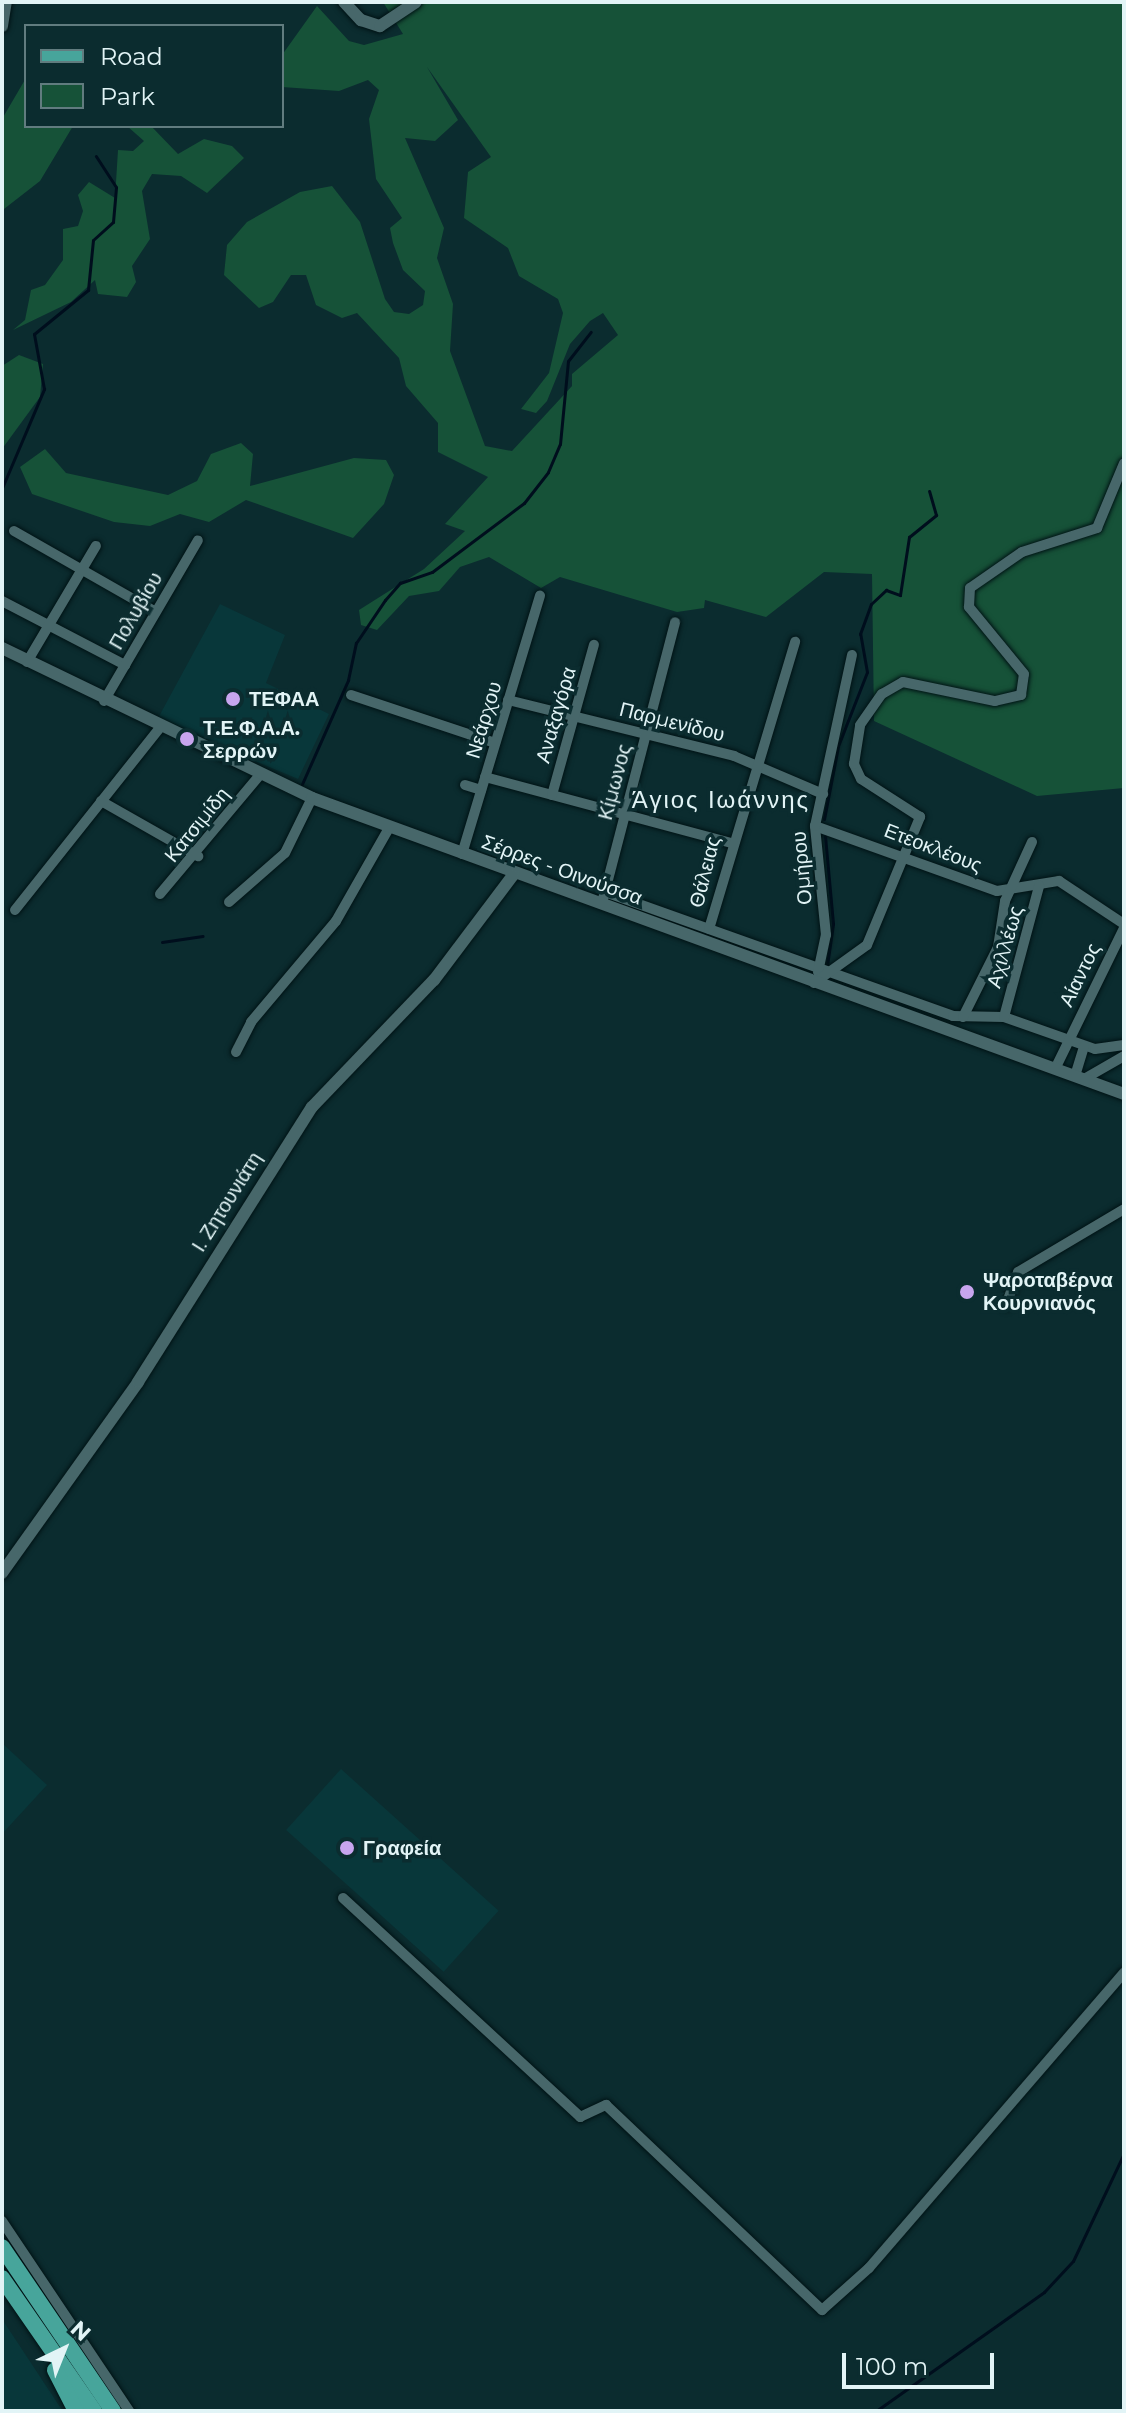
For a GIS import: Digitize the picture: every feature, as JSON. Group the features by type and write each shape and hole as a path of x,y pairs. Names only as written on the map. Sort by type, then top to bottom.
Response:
{"main road":[{"path":"2,2247 113,2411"},
{"path":"2,2278 53,2357 94,2411"},
{"path":"53,2357 76,2411"}],"street":[{"path":"2,26 6,2"},
{"path":"344,2 361,20 380,26 416,2"},
{"path":"814,983 835,974 867,945 908,856 918,821 916,811 865,783 854,764 860,725 890,687 914,682 995,701 1021,695 1024,674 969,607 970,588 1022,552 1097,528 1124,463"},
{"path":"14,531 156,612"},
{"name":"Πολυβίου","path":"104,701 198,540"},
{"path":"27,662 96,546"},
{"name":"Νεάρχου","path":"462,854 540,595"},
{"path":"2,601 125,665"},
{"name":"Κίμωνος","path":"603,898 675,622"},
{"name":"Θάλειας","path":"709,929 731,843 795,642"},
{"name":"Αναξαγόρα","path":"552,795 594,645"},
{"name":"Σέρρες - Οινούσσα","path":"2,648 159,729 312,798 513,875 603,898 814,983 1124,1094"},
{"name":"Ομήρου","path":"814,983 826,935 815,826 852,655"},
{"path":"351,695 495,743"},
{"name":"Παρμενίδου","path":"508,700 755,763 823,794"},
{"path":"15,910 159,729"},
{"name":"Κατσιμίδη","path":"160,894 198,856 259,776"},
{"path":"485,777 731,843"},
{"path":"465,785 481,790"},
{"path":"229,902 285,853 312,798"},
{"path":"101,801 198,856"},
{"name":"Ετεοκλέους","path":"815,826 1009,891 1059,881 1124,926"},
{"path":"236,1052 251,1022 336,921 389,828"},
{"path":"963,1017 998,947 1009,891 1032,842"},
{"name":"Ι. Ζητουνιάτη","path":"2,1573 138,1382 312,1107 438,976 513,875"},
{"name":"Αχιλλέως","path":"1004,1017 1039,886"},
{"path":"603,898 709,929 963,1017 1004,1017 1084,1046 1124,1049"},
{"name":"Αίαντος","path":"1055,1069 1067,1038 1124,926"},
{"path":"1080,1077 1084,1046"},
{"path":"1080,1077 1124,1049"},
{"path":"1006,1305 1018,1272 1124,1209"},
{"path":"343,1898 580,2117 606,2105 822,2310 869,2268 1124,1973"},
{"path":"2,2221 129,2411"}],"shaded area":[{"name":"ΤΕΦΑΑ","path":"220,604 285,635 266,683 329,714 298,779 157,720"},
{"path":"2,1743 47,1785 2,1834"},
{"path":"341,1769 499,1911 444,1972 286,1830"},
{"path":"2,2319 58,2404 63,2411 2,2411"}],"green space":[{"path":"383,2 1124,2 1124,788 1037,796 874,721 872,574 824,572 766,617 705,600 704,608 677,612 560,577 541,588 489,557 460,567 439,591 409,596 377,630 361,625 359,610 424,569 465,531 445,524 488,477 438,452 438,423 406,386 399,358 357,313 342,318 316,305 306,275 291,275 273,302 259,308 224,275 227,245 247,222 300,192 332,186 360,222 385,299 394,312 409,314 423,305 425,291 403,270 393,243 390,228 402,218 376,179 369,119 379,90 368,80 339,91 284,87 284,52 317,6 349,41 364,45 403,34","holes":["427,67 491,157 468,172 464,218 508,248 519,276 558,299 563,313 549,373 521,409 536,413 547,401 570,344 590,321 603,313 618,335 572,374 572,386 512,451 485,446 450,351 453,304 437,258 444,228 405,138 435,141 458,120"]},
{"path":"24,81 24,128 72,128 40,181 4,209 2,119"},
{"path":"129,128 153,128 178,154 204,139 232,146 244,158 207,193 181,176 152,174 142,191 150,239 132,266 136,282 127,297 98,294 95,280 71,302 13,330 25,320 31,290 45,285 63,260 63,229 78,226 83,211 78,195 89,182 115,198 118,150 133,151 144,141"},
{"path":"19,355 43,364 40,397 2,449 2,366"},
{"path":"241,443 253,454 250,486 354,458 386,460 394,475 384,504 353,538 246,500 209,522 180,514 150,526 114,522 32,494 20,467 45,449 66,473 168,495 197,481 211,454"}],"waterway":[{"path":"2,488 44,389 34,334 88,290 93,240 113,222 116,187 96,156"},
{"path":"302,784 348,680 356,643 385,600 400,583 432,572 524,503 548,472 560,444 568,361 591,332"},
{"path":"824,819 838,746 867,672 860,634 871,604 886,590 900,595 909,537 936,515 929,491"},
{"path":"825,836 833,924 827,965"},
{"path":"162,942 203,936"},
{"path":"876,2411 1044,2292 1073,2261 1124,2153"}],"place":[{"name":"ΤΕΦΑΑ","path":"233,699"},
{"name":"Τ.Ε.Φ.Α.Α. Σερρών","path":"187,739"},
{"name":"Ψαροταβέρνα Κουρνιανός","path":"967,1292"},
{"name":"Γραφεία","path":"347,1848"}],"district":[{"name":"Άγιος Ιωάννης","path":"721,800"}]}
